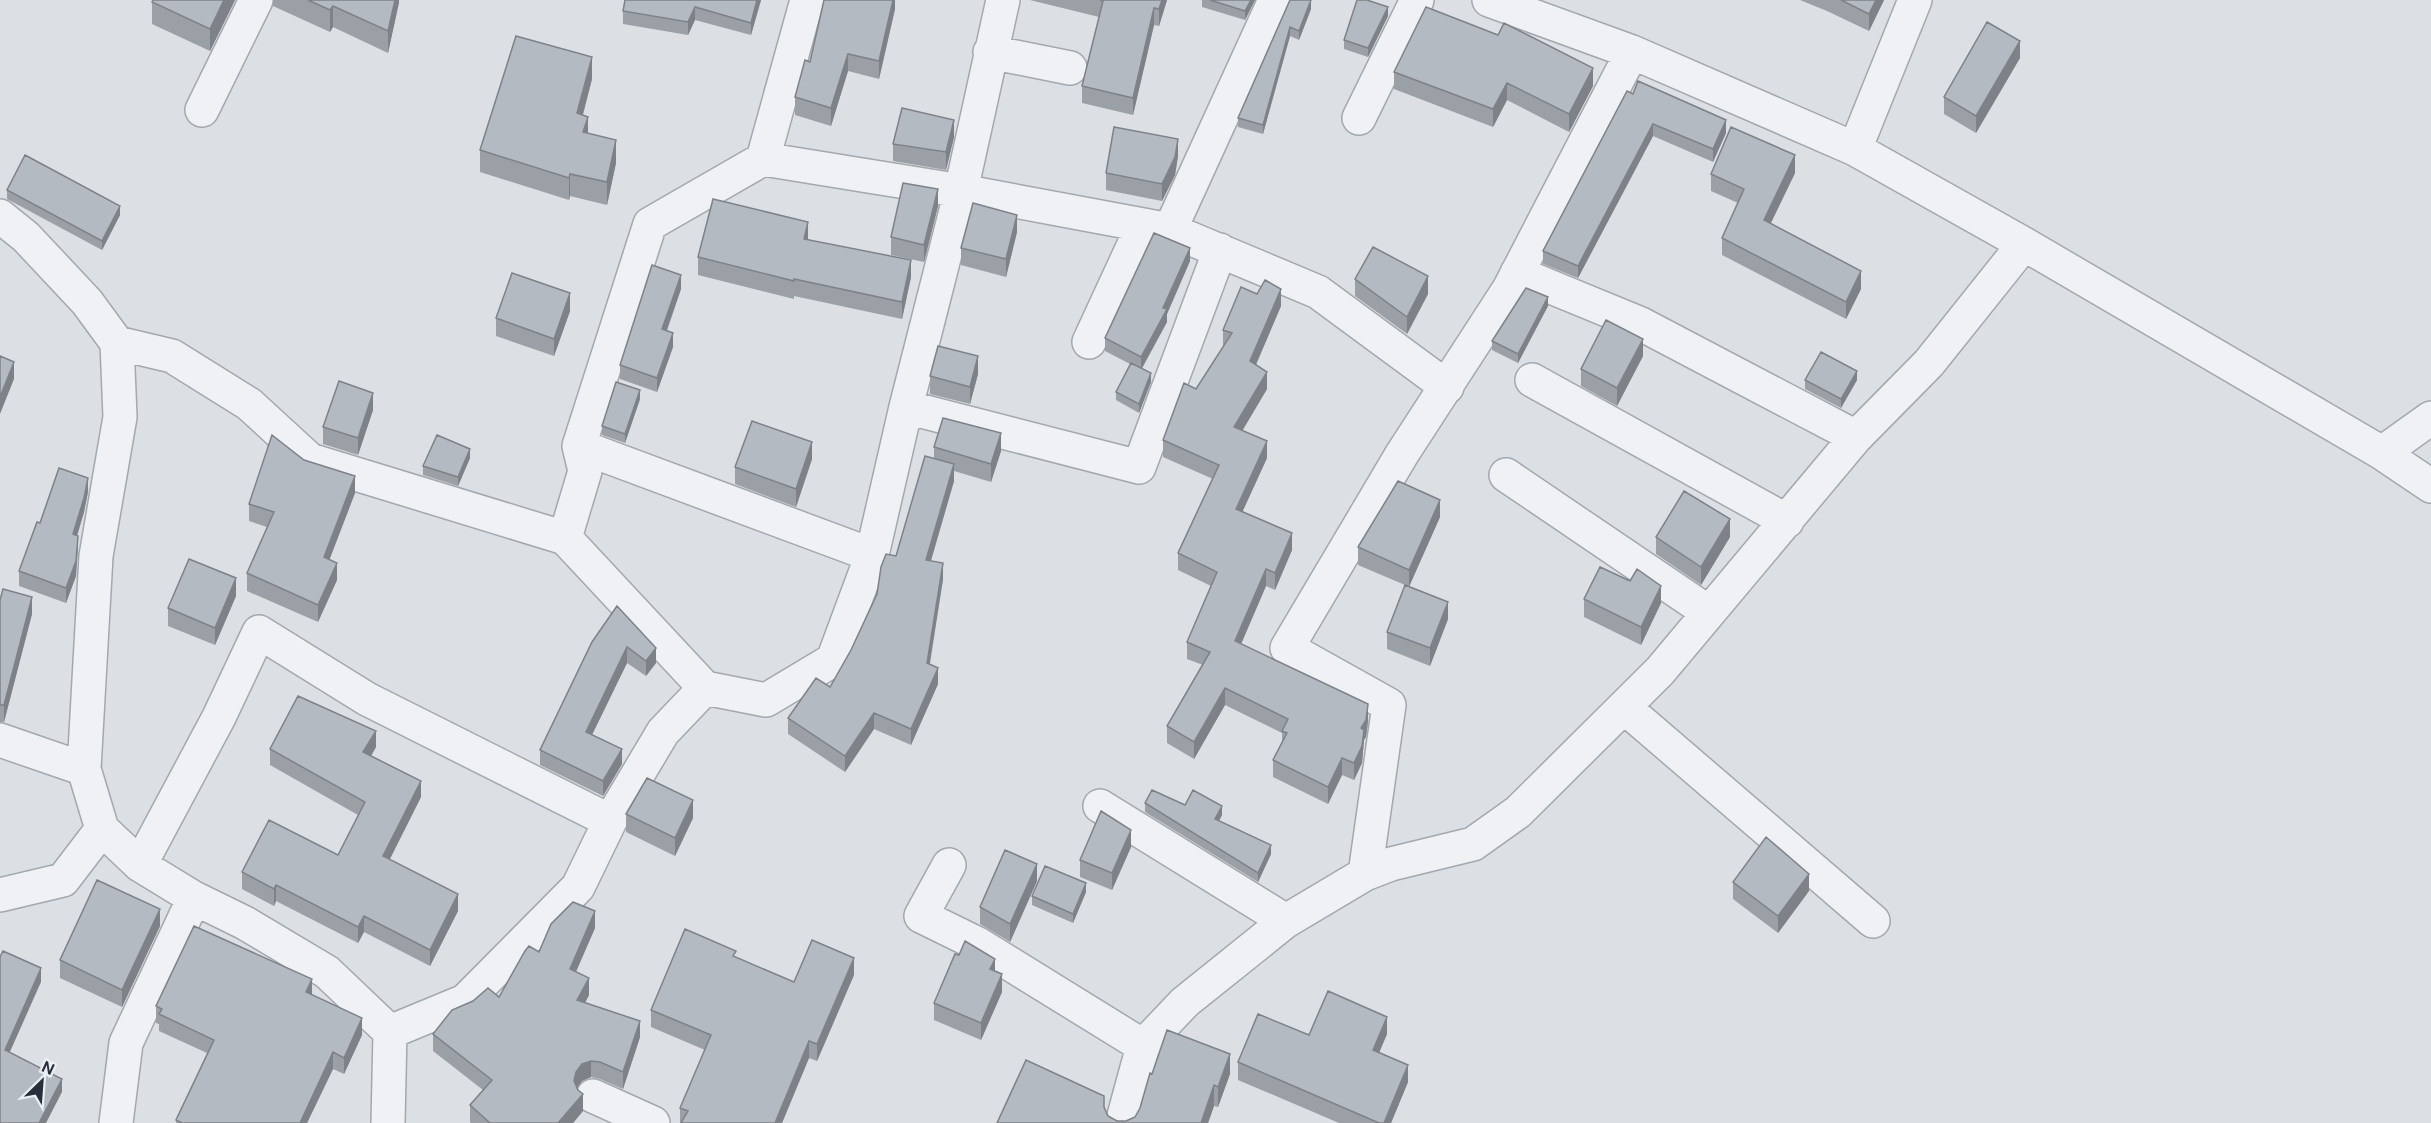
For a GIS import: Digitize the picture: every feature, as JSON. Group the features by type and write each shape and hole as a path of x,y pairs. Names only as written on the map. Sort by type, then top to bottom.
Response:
{"street":[{"path":"202,110 255,0"},
{"path":"763,159 807,0"},
{"path":"117,343 172,356 249,404 310,460 565,538 705,688 766,700 833,660 872,555 906,407 961,191 1003,0"},
{"path":"1089,342 1156,227 1275,0"},
{"path":"1359,118 1417,0"},
{"path":"1489,0 1632,52 1855,149 2024,244 2382,453 2431,486"},
{"path":"1855,149 1915,0"},
{"path":"990,52 1070,69"},
{"path":"1365,874 1389,705 1287,648 1402,454 1447,387 1517,273 1632,52"},
{"path":"565,538 585,471 579,446 650,224 763,159 961,191 1156,227 1220,250 1318,292 1447,387"},
{"path":"0,216 26,237 87,302 117,343 120,417 96,556 84,769 102,829 141,865 194,898 244,923 327,972 390,1032 388,1123"},
{"path":"1122,1123 1143,1046 1185,1002 1286,921 1365,874 1391,864 1473,844 1518,812 1660,671 1707,612 1787,521 1856,437 1929,363 2024,244"},
{"path":"906,407 1139,466 1220,250"},
{"path":"1517,273 1641,324 1856,437"},
{"path":"1532,380 1787,521"},
{"path":"2382,453 2431,418"},
{"path":"579,446 872,555"},
{"path":"1506,475 1707,612"},
{"path":"141,865 219,717 259,632 367,699 610,821"},
{"path":"390,1032 465,1001 578,887 610,821 663,732 705,688"},
{"path":"1624,707 1873,921"},
{"path":"0,740 84,769"},
{"path":"1100,806 1286,921"},
{"path":"0,895 63,880 102,829"},
{"path":"949,865 921,916 978,944 1143,1046"},
{"path":"116,1123 126,1042 194,898"},
{"path":"593,1096 653,1123"}],"building":[{"path":"153,0 224,0 210,29 152,2"},
{"path":"308,0 395,0 388,31 333,6 330,10"},
{"path":"625,0 757,0 751,23 695,7 688,22 623,11"},
{"path":"824,0 893,0 879,61 848,54 831,108 795,97 805,60 810,62"},
{"path":"1100,0 1162,0 1159,9 1154,8 1133,98 1082,86 1103,1"},
{"path":"1210,0 1251,0 1245,11"},
{"path":"1290,0 1311,0 1299,31 1290,27 1263,125 1238,118"},
{"path":"1357,0 1367,0 1388,7 1368,48 1344,40"},
{"path":"1841,0 1876,0 1869,14"},
{"path":"1426,7 1498,35 1504,23 1593,68 1569,114 1507,83 1493,109 1394,72"},
{"path":"1987,22 2020,41 1976,116 1944,97"},
{"path":"516,36 592,57 577,113 588,117 583,132 616,140 607,182 570,174 569,178 480,150"},
{"path":"1638,81 1726,120 1713,149 1653,124 1578,266 1543,251 1627,91 1633,94"},
{"path":"902,108 954,120 946,152 893,144"},
{"path":"1114,127 1178,139 1175,157 1162,184 1106,173"},
{"path":"1731,127 1795,155 1764,220 1861,271 1846,302 1722,238 1744,189 1711,174"},
{"path":"25,155 120,206 102,241 7,190"},
{"path":"903,183 938,189 924,245 891,237"},
{"path":"713,199 808,222 804,239 911,260 902,302 794,279 794,281 698,257"},
{"path":"973,203 1017,215 1006,259 961,248"},
{"path":"1154,233 1190,248 1163,308 1167,309 1141,357 1105,338"},
{"path":"1373,247 1428,276 1407,317 1355,279"},
{"path":"652,265 681,275 662,329 673,333 657,378 620,365"},
{"path":"512,273 570,293 554,339 496,318"},
{"path":"1265,280 1281,289 1250,361 1267,372 1234,427 1267,441 1236,509 1292,533 1275,573 1266,569 1235,641 1368,704 1366,720 1361,728 1364,730 1362,746 1354,763 1342,758 1328,787 1273,760 1287,733 1282,731 1288,719 1225,688 1194,742 1167,726 1210,652 1187,642 1217,572 1178,553 1219,465 1163,440 1184,383 1196,389 1232,333 1223,330 1241,287 1257,294"},
{"path":"1526,288 1548,297 1518,354 1492,341"},
{"path":"1606,320 1643,339 1617,388 1581,369"},
{"path":"938,346 978,356 970,387 930,376"},
{"path":"1821,352 1857,371 1841,399 1805,380"},
{"path":"0,356 14,362 0,397"},
{"path":"1131,363 1151,373 1139,404 1116,392"},
{"path":"339,381 373,393 358,438 323,427"},
{"path":"616,382 640,390 625,434 602,426"},
{"path":"943,418 1001,433 991,464 934,447"},
{"path":"752,421 812,442 796,489 735,467"},
{"path":"272,435 304,460 355,476 324,557 337,563 318,605 247,573 274,512 249,504"},
{"path":"437,435 470,449 458,477 423,466"},
{"path":"925,456 954,464 926,560 943,563 927,663 938,668 911,729 874,713 845,756 788,718 816,678 830,687 851,650 877,594 881,567 886,554 896,556"},
{"path":"59,468 88,478 73,534 78,536 76,561 66,588 19,571 37,522 40,523"},
{"path":"1398,481 1440,500 1409,570 1358,547"},
{"path":"1684,491 1730,519 1701,567 1656,537"},
{"path":"189,559 236,578 215,628 168,608"},
{"path":"1600,567 1630,581 1637,569 1661,586 1641,627 1584,599"},
{"path":"1405,585 1448,602 1430,648 1387,632"},
{"path":"3,589 32,597 4,705 0,705 0,600"},
{"path":"617,606 656,648 646,661 627,647 586,732 622,749 603,781 540,750 592,642"},
{"path":"298,696 376,731 363,752 421,781 383,856 458,894 430,950 364,916 358,927 276,885 274,889 242,872 269,820 338,855 365,802 270,749"},
{"path":"647,778 693,800 675,838 626,814"},
{"path":"1152,790 1185,805 1193,790 1222,806 1215,819 1271,845 1258,873 1145,803"},
{"path":"1101,811 1131,830 1112,873 1080,860"},
{"path":"1766,837 1809,874 1778,916 1733,882"},
{"path":"1005,850 1037,864 1010,924 980,907"},
{"path":"1045,866 1086,883 1073,914 1032,896"},
{"path":"97,880 160,909 122,990 60,960"},
{"path":"573,902 595,911 570,969 589,978 577,1000 640,1021 623,1072 600,1062 591,1061 582,1064 576,1072 574,1081 578,1090 583,1094 558,1123 490,1123 470,1105 492,1080 433,1034 452,1010 473,1001 488,988 499,997 525,951 529,946 539,952 551,924"},
{"path":"194,926 312,979 306,992 362,1018 344,1058 333,1052 300,1123 182,1123 176,1120 214,1040 159,1014 162,1009 156,1006"},
{"path":"685,929 736,951 733,956 794,982 812,940 854,958 817,1044 809,1041 775,1123 681,1123 688,1111 680,1108 711,1035 651,1010"},
{"path":"965,941 995,959 990,969 1002,974 981,1023 934,1003 955,954 959,955"},
{"path":"3,951 41,968 5,1050 62,1079 39,1123 0,1123 0,957"},
{"path":"1328,991 1387,1017 1373,1050 1408,1065 1384,1123 1379,1123 1238,1062 1258,1014 1309,1035"},
{"path":"1167,1030 1230,1054 1218,1087 1214,1085 1201,1123 997,1123 1026,1060 1104,1096 1104,1107 1108,1116 1117,1121 1126,1121 1135,1117"}]}
